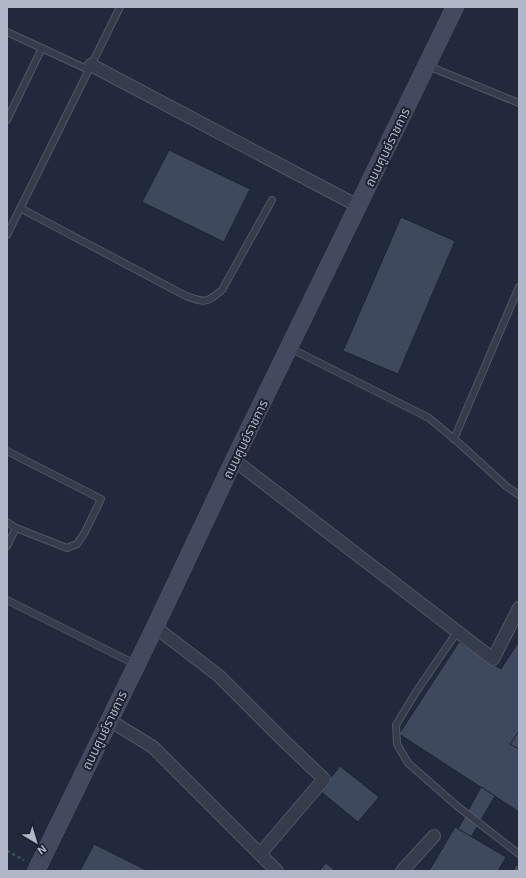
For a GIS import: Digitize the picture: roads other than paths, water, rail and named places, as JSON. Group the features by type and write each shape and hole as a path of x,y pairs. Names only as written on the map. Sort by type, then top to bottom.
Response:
{"street":[{"name":"ถนนศูนย์ราชการ","path":"37,869 455,7"},
{"path":"90,68 358,206"},
{"path":"234,460 493,659 519,608"},
{"path":"155,627 219,676 324,779 260,854"},
{"path":"109,720 153,748 277,871"},
{"path":"402,871 434,836"}],"lane":[{"path":"7,235 120,7"},
{"path":"7,32 90,68"},
{"path":"7,120 42,48"},
{"path":"427,65 519,103"},
{"path":"20,208 198,301 209,300 222,290 272,200"},
{"path":"454,438 519,288"},
{"path":"289,347 429,418 454,438 506,486 519,495"},
{"path":"7,452 101,499 85,532 77,544 67,548 16,528 7,522"},
{"path":"7,546 16,528"},
{"path":"7,600 136,664"},
{"path":"457,632 416,692 396,725 397,744 408,762 457,806 519,854"}]}
